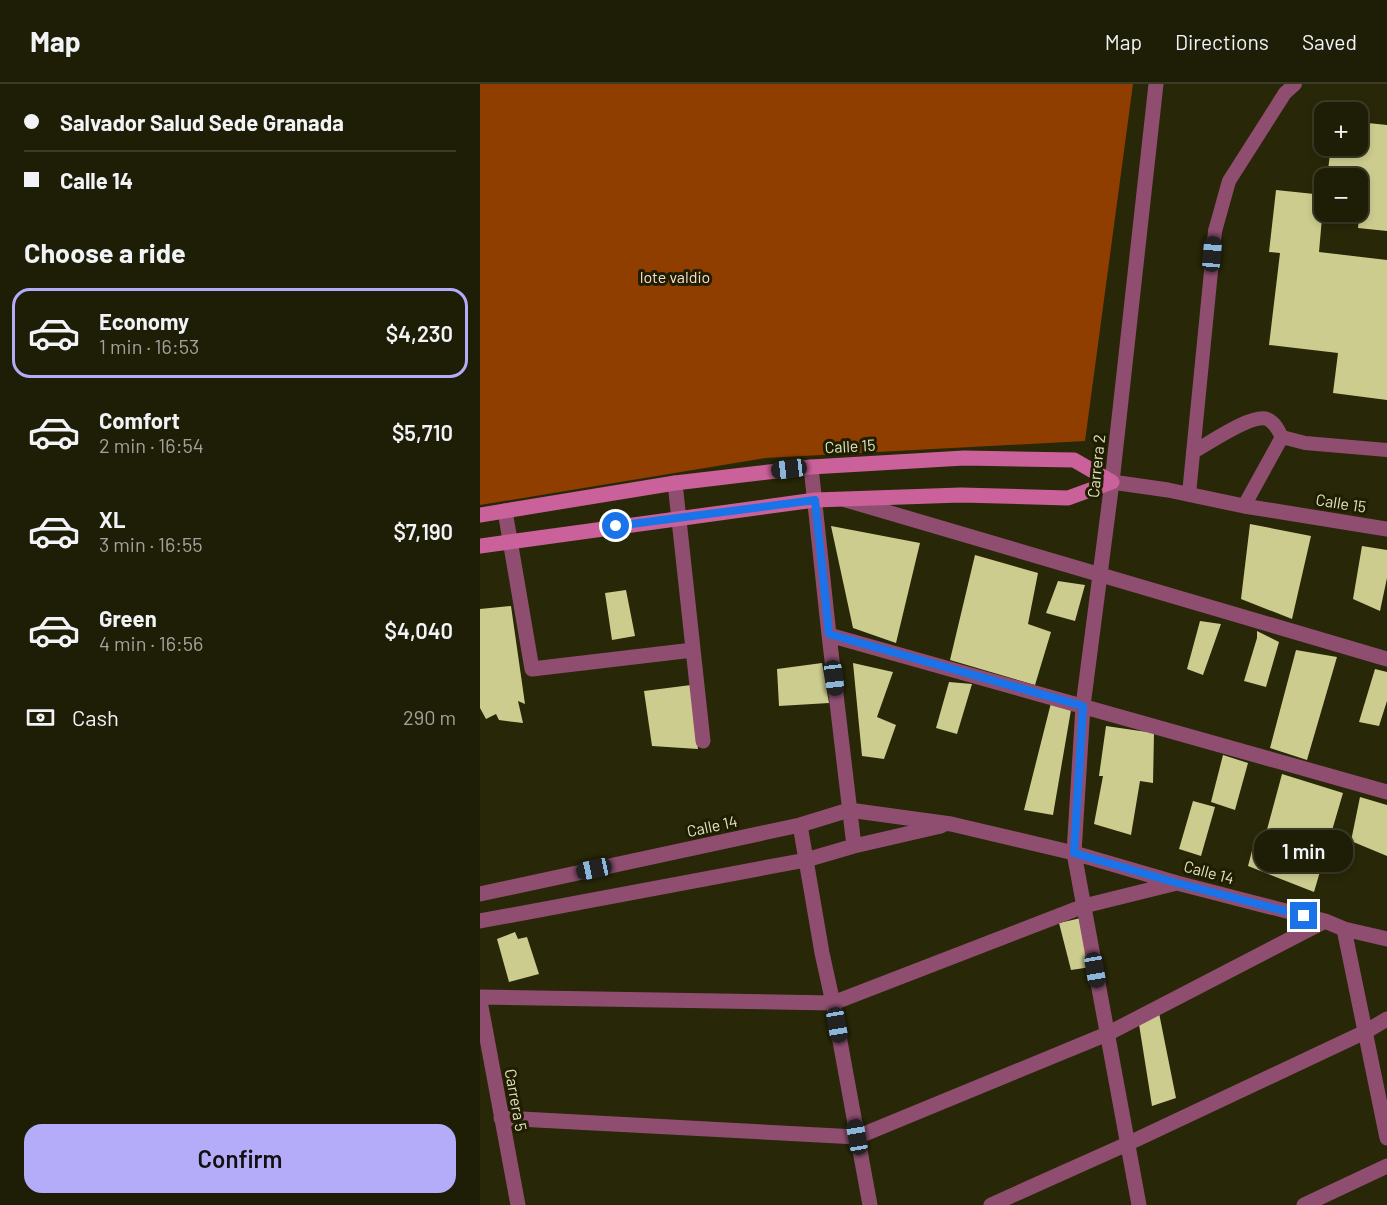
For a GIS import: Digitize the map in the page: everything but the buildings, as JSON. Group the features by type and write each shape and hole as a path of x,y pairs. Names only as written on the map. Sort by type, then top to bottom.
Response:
{"street":[{"name":"Carrera 2","path":"1138,1205 1074,853 1083,706 1101,576 1156,84"},
{"name":"Calle 15","path":"480,515 675,483 812,467 964,458 1074,460 1112,482 1387,529"},
{"path":"812,467 854,846"},
{"name":"Calle 15","path":"480,546 815,500 961,495 1068,498 1112,482"},
{"path":"675,483 703,741"},
{"path":"838,498 1387,659"},
{"path":"505,511 532,669 693,650"},
{"path":"829,634 1387,792"},
{"name":"Calle 14","path":"480,894 800,825 849,810 951,824 1074,853 1387,939"},
{"name":"Calle 14","path":"480,921 806,860 854,846 951,824"},
{"path":"800,825 870,1205"},
{"path":"480,999 833,1003 1084,906 1177,883"},
{"path":"501,1118 857,1137 1107,1034 1326,921"},
{"path":"1344,929 1387,1138"},
{"name":"Carrera 5","path":"480,999 518,1205"},
{"path":"991,1205 1127,1144 1365,1032 1387,1019"},
{"path":"1304,1205 1387,1166"}],"lane":[{"path":"1189,494 1215,231 1229,181 1285,93 1295,84"},
{"path":"1193,452 1233,429 1259,418 1268,419 1276,425 1282,437 1305,443 1387,450"},
{"path":"1244,506 1282,437"}],"green space":[{"name":"lote valdio","path":"480,84 1133,84 1085,441 765,458 480,505"}],"route":[{"path":"616,526 815,500 829,634 1083,706 1074,853 1304,916"}]}
